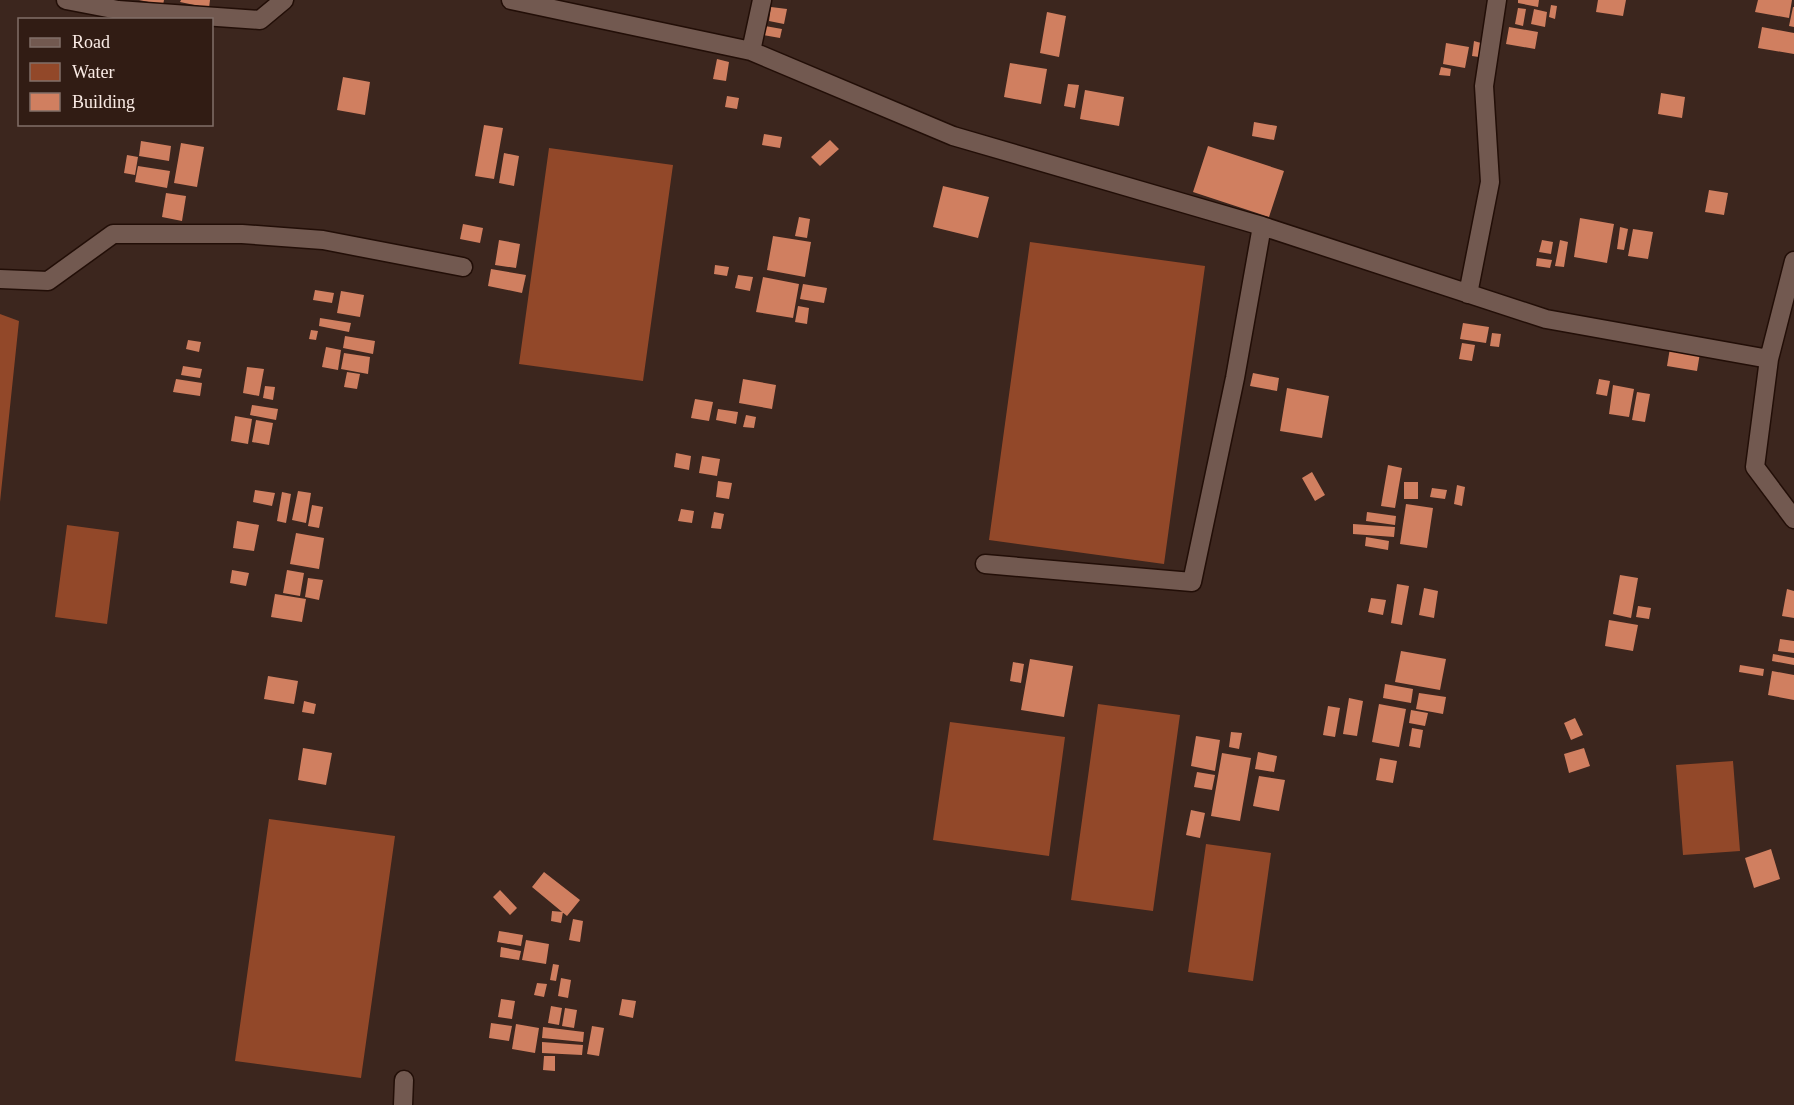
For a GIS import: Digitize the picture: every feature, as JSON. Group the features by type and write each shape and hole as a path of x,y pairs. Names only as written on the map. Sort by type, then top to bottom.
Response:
{"street":[{"path":"66,0 118,10 261,20 284,0"},
{"path":"511,0 751,51 953,136 1262,226 1546,319 1769,359"},
{"path":"751,51 762,0"},
{"path":"1468,294 1490,182 1484,86 1497,0"},
{"path":"985,564 1192,582 1235,378 1262,226"},
{"path":"0,279 48,281 113,234 242,234 322,240 463,267"},
{"path":"1794,261 1769,359 1755,467 1794,519"},
{"path":"403,1105 404,1080"}],"water":[{"path":"549,148 673,165 643,381 519,364"},
{"path":"1030,242 1205,266 1164,564 989,540"},
{"path":"0,314 19,321 0,502"},
{"path":"67,525 119,532 107,624 55,617"},
{"path":"1098,704 1180,715 1153,911 1071,900"},
{"path":"950,722 1065,737 1049,856 933,840"},
{"path":"1733,761 1740,851 1683,855 1676,765"},
{"path":"269,819 395,836 361,1078 235,1061"},
{"path":"1206,844 1271,853 1253,981 1188,972"}],"building":[{"path":"139,0 164,0 163,5"},
{"path":"181,0 210,0 209,8 180,2"},
{"path":"1518,0 1539,0 1538,7 1518,3"},
{"path":"1598,0 1626,0 1623,16 1596,12"},
{"path":"1758,0 1792,0 1789,18 1755,12"},
{"path":"1551,5 1557,6 1555,19 1549,17"},
{"path":"771,7 787,9 784,24 769,21"},
{"path":"1794,7 1794,27 1789,26"},
{"path":"1518,8 1526,9 1523,26 1515,24"},
{"path":"1534,9 1547,12 1545,27 1531,24"},
{"path":"1047,12 1066,16 1059,57 1040,53"},
{"path":"765,26 782,29 780,38 763,35"},
{"path":"1509,27 1538,32 1535,49 1506,44"},
{"path":"1762,27 1794,33 1794,54 1758,48"},
{"path":"1474,41 1481,43 1479,57 1472,56"},
{"path":"1446,43 1469,47 1465,68 1443,64"},
{"path":"717,59 729,62 726,81 713,79"},
{"path":"1010,63 1047,69 1041,104 1004,97"},
{"path":"1441,67 1451,69 1450,76 1439,75"},
{"path":"343,77 370,82 365,115 337,110"},
{"path":"1068,84 1079,85 1075,108 1064,106"},
{"path":"1085,90 1124,97 1119,126 1080,119"},
{"path":"1661,93 1685,97 1682,118 1658,114"},
{"path":"727,96 739,98 737,109 725,107"},
{"path":"1254,122 1277,126 1274,140 1252,136"},
{"path":"484,125 503,128 494,179 475,176"},
{"path":"764,134 782,137 780,148 762,145"},
{"path":"830,140 839,149 820,166 811,157"},
{"path":"141,141 171,146 169,161 139,156"},
{"path":"181,143 204,147 197,187 174,183"},
{"path":"1208,146 1284,171 1269,217 1193,192"},
{"path":"504,153 519,156 514,186 499,183"},
{"path":"127,155 138,157 135,175 124,173"},
{"path":"138,166 170,171 167,188 135,182"},
{"path":"943,186 989,197 978,238 933,227"},
{"path":"1709,190 1728,193 1724,215 1705,212"},
{"path":"166,193 186,196 182,221 162,217"},
{"path":"799,217 810,219 807,238 795,236"},
{"path":"1580,218 1614,224 1607,263 1574,257"},
{"path":"463,224 483,228 480,243 460,239"},
{"path":"1620,227 1628,229 1624,250 1617,249"},
{"path":"1633,229 1653,232 1648,259 1628,256"},
{"path":"773,236 811,242 805,277 767,270"},
{"path":"499,240 520,244 516,268 495,265"},
{"path":"1542,240 1553,242 1551,254 1539,252"},
{"path":"1560,240 1568,242 1564,267 1555,266"},
{"path":"1537,258 1552,260 1550,268 1536,266"},
{"path":"715,265 729,267 727,276 714,274"},
{"path":"491,269 526,275 522,293 488,286"},
{"path":"738,275 753,277 750,291 735,288"},
{"path":"763,277 799,284 793,318 756,312"},
{"path":"803,284 827,288 824,303 800,299"},
{"path":"315,290 334,293 332,303 313,300"},
{"path":"341,291 364,295 360,317 337,313"},
{"path":"798,306 809,308 807,324 795,322"},
{"path":"320,318 351,323 349,332 319,326"},
{"path":"1463,323 1489,327 1486,343 1460,339"},
{"path":"311,330 318,331 316,340 309,339"},
{"path":"1492,333 1501,334 1499,347 1490,346"},
{"path":"345,336 375,341 373,354 343,348"},
{"path":"188,340 201,342 199,352 186,349"},
{"path":"1462,343 1475,345 1472,361 1459,359"},
{"path":"326,347 341,350 338,370 322,367"},
{"path":"1670,348 1700,353 1697,371 1667,366"},
{"path":"344,353 370,357 368,374 341,369"},
{"path":"183,366 202,369 200,378 181,375"},
{"path":"247,367 264,369 259,396 243,393"},
{"path":"347,372 360,374 357,389 344,387"},
{"path":"1253,373 1279,378 1277,391 1250,386"},
{"path":"176,379 202,383 200,396 173,392"},
{"path":"743,379 776,385 772,409 739,403"},
{"path":"1599,379 1610,381 1607,396 1596,394"},
{"path":"1613,385 1634,389 1629,417 1609,414"},
{"path":"265,386 275,387 273,400 263,398"},
{"path":"1287,388 1329,396 1322,438 1280,431"},
{"path":"1637,392 1650,394 1645,422 1632,420"},
{"path":"695,399 713,402 709,421 691,418"},
{"path":"252,405 278,409 276,420 250,415"},
{"path":"718,409 738,412 736,424 716,420"},
{"path":"746,415 756,417 754,428 743,427"},
{"path":"235,416 252,419 248,444 231,441"},
{"path":"256,420 273,423 269,445 252,442"},
{"path":"676,453 691,456 689,470 674,467"},
{"path":"702,456 720,459 717,476 699,473"},
{"path":"1388,465 1402,468 1395,508 1381,506"},
{"path":"1312,472 1325,495 1315,501 1302,478"},
{"path":"718,481 732,483 729,499 716,497"},
{"path":"1404,482 1418,482 1418,499 1404,499"},
{"path":"1457,485 1465,487 1462,506 1454,504"},
{"path":"1432,488 1447,490 1445,499 1430,497"},
{"path":"255,490 275,493 272,506 253,502"},
{"path":"298,491 311,493 306,523 292,520"},
{"path":"282,492 291,494 286,523 277,521"},
{"path":"1406,504 1433,508 1427,548 1400,544"},
{"path":"312,505 323,507 319,528 308,526"},
{"path":"681,509 694,511 692,523 678,521"},
{"path":"714,512 724,514 721,529 711,528"},
{"path":"1367,512 1396,516 1395,525 1366,521"},
{"path":"237,521 259,525 254,551 233,548"},
{"path":"1353,524 1395,527 1394,537 1353,534"},
{"path":"296,533 324,538 319,569 290,564"},
{"path":"1366,537 1389,541 1388,550 1365,546"},
{"path":"232,570 249,573 246,586 230,583"},
{"path":"287,570 304,573 300,596 283,593"},
{"path":"1620,575 1638,578 1631,618 1613,614"},
{"path":"308,578 323,580 319,600 305,597"},
{"path":"1397,584 1409,586 1402,625 1391,623"},
{"path":"1424,588 1438,591 1434,618 1419,615"},
{"path":"1787,589 1794,591 1794,618 1782,616"},
{"path":"275,594 306,599 302,622 271,617"},
{"path":"1371,598 1386,600 1383,615 1368,612"},
{"path":"1638,606 1651,608 1649,619 1636,617"},
{"path":"1609,620 1638,625 1633,651 1605,646"},
{"path":"1780,639 1794,641 1794,653 1778,651"},
{"path":"1401,651 1446,659 1440,690 1395,682"},
{"path":"1773,654 1794,658 1794,665 1772,661"},
{"path":"1030,659 1073,666 1064,717 1021,710"},
{"path":"1013,662 1024,664 1021,683 1010,681"},
{"path":"1740,665 1764,669 1763,676 1739,672"},
{"path":"1772,671 1794,675 1794,700 1768,695"},
{"path":"268,676 298,681 294,704 264,699"},
{"path":"1385,684 1413,689 1411,703 1383,698"},
{"path":"1419,693 1446,697 1443,714 1416,709"},
{"path":"1349,698 1363,701 1357,736 1343,734"},
{"path":"304,701 316,704 314,714 302,712"},
{"path":"1379,704 1406,709 1399,747 1372,742"},
{"path":"1328,706 1340,708 1335,737 1323,735"},
{"path":"1411,710 1428,713 1425,726 1409,723"},
{"path":"1575,718 1583,735 1571,740 1564,723"},
{"path":"1412,728 1423,730 1420,748 1409,746"},
{"path":"1231,732 1242,733 1239,749 1229,747"},
{"path":"1196,736 1220,740 1215,771 1191,766"},
{"path":"303,748 332,753 326,785 298,780"},
{"path":"1584,748 1590,766 1569,773 1564,754"},
{"path":"1258,752 1277,756 1274,772 1255,769"},
{"path":"1222,753 1251,758 1240,821 1211,816"},
{"path":"1380,758 1397,761 1393,783 1376,780"},
{"path":"1197,772 1215,775 1212,790 1194,787"},
{"path":"1259,776 1285,780 1279,811 1253,806"},
{"path":"1191,810 1205,813 1200,838 1186,835"},
{"path":"1771,849 1780,879 1754,888 1745,858"},
{"path":"544,872 580,900 567,916 532,887"},
{"path":"500,890 517,908 510,915 493,897"},
{"path":"552,911 563,912 561,923 551,921"},
{"path":"573,919 583,921 580,942 569,940"},
{"path":"499,931 523,935 521,946 497,942"},
{"path":"526,940 549,944 546,964 522,960"},
{"path":"501,947 521,951 519,960 500,957"},
{"path":"553,964 559,965 556,981 550,980"},
{"path":"561,978 571,980 568,998 558,996"},
{"path":"537,983 547,984 544,997 534,995"},
{"path":"501,999 515,1001 512,1019 498,1017"},
{"path":"622,999 636,1001 633,1018 619,1015"},
{"path":"551,1006 562,1008 559,1025 548,1023"},
{"path":"565,1008 577,1010 574,1028 562,1026"},
{"path":"491,1023 512,1026 509,1041 489,1038"},
{"path":"516,1024 539,1028 535,1053 512,1049"},
{"path":"592,1026 604,1028 599,1056 587,1054"},
{"path":"543,1027 584,1032 583,1042 542,1038"},
{"path":"542,1042 583,1045 582,1055 542,1053"},
{"path":"544,1056 555,1056 555,1071 543,1070"}]}
